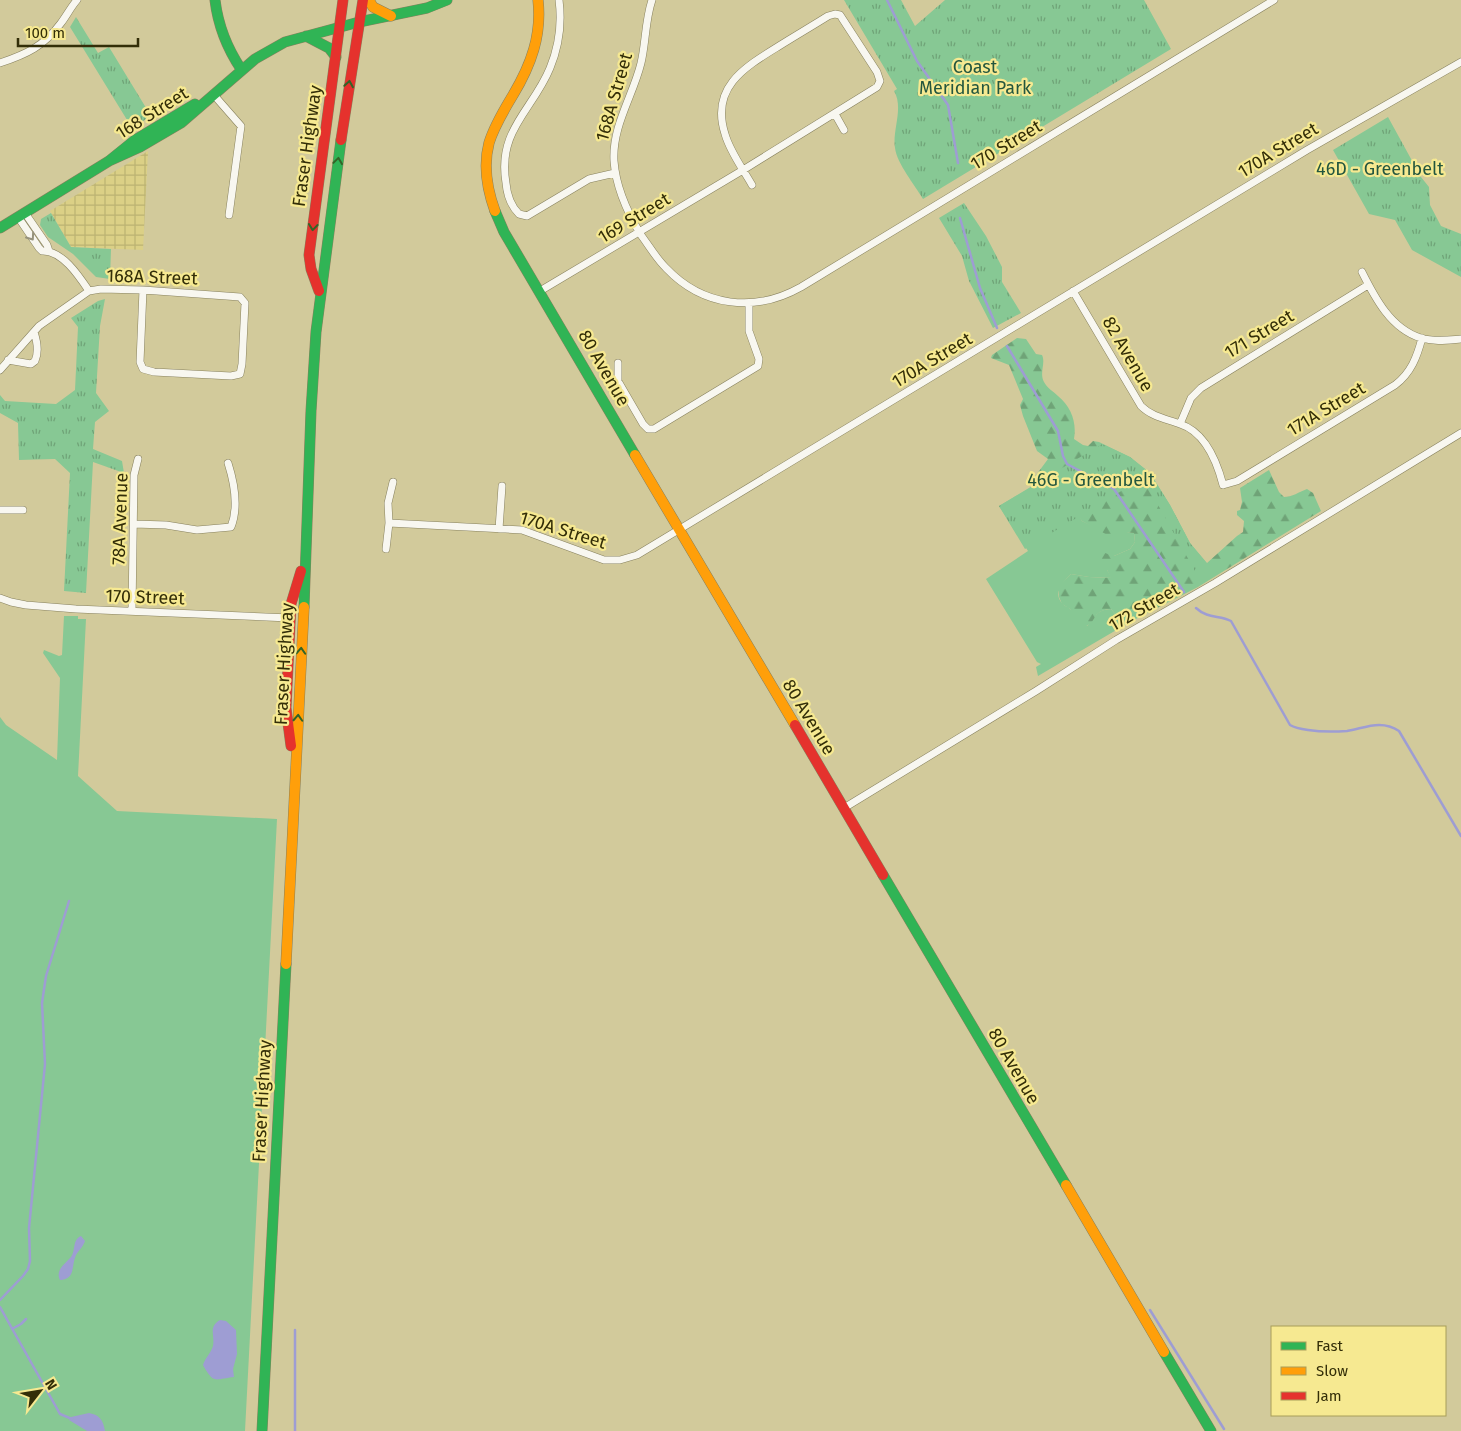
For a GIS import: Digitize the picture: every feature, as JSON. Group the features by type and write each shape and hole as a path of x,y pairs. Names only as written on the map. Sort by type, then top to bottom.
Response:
{"main road":[{"path":"215,0 222,34 235,60 242,69"},
{"name":"Fraser Highway","path":"320,296 311,269 310,255 343,0"},
{"name":"Fraser Highway","path":"262,1431 306,558 311,401 320,296 341,135 363,0"},
{"path":"369,0 373,6 391,16"},
{"name":"168 Street","path":"0,228 109,161 134,140 213,94 242,69 271,48 285,42 359,22 427,8 447,0"},
{"name":"80 Avenue","path":"538,0 539,21 534,51 521,83 493,133 487,156 488,190 493,208 504,232 1211,1431"},
{"path":"306,36 329,48 336,57"},
{"name":"Fraser Highway","path":"294,772 286,708 290,618 291,604 306,558"},
{"path":"288,659 293,694 299,699"}],"street":[{"path":"0,63 22,56 38,46 55,31 77,0"},
{"path":"558,0 559,35 552,63 543,84 514,129 506,148 504,173 509,197 518,213 527,216 589,179 615,173"},
{"name":"168A Street","path":"640,232 621,196 615,173 614,156 615,138 641,65 647,17 652,0"},
{"name":"170 Street","path":"640,232 660,262 681,282 705,295 734,302 749,303 777,297 801,286 1274,0"},
{"name":"169 Street","path":"540,291 744,170 880,84 877,72 844,20 838,14 828,16 752,62 731,83 723,102 722,122 728,142 744,170"},
{"name":"170A Street","path":"390,523 525,531 592,556 615,560 637,556 1073,290 1307,150 1461,62"},
{"path":"213,94 241,126 229,215"},
{"path":"835,114 844,130"},
{"path":"744,170 752,185"},
{"path":"21,215 47,245 48,251 70,266 89,291"},
{"path":"1362,272 1384,310 1402,328 1422,338 1443,340 1461,338"},
{"name":"171 Street","path":"1180,424 1191,398 1201,388 1368,285"},
{"name":"168A Street","path":"0,370 34,332 89,291 101,289 143,290 237,296 243,299 245,303 240,374 231,376 154,372 143,369 140,362 143,290"},
{"name":"82 Avenue","path":"1073,290 1140,404 1150,413 1191,428 1202,439 1218,467 1223,485"},
{"path":"618,363 618,381 643,424 649,430 661,425 758,366 758,359 750,331 749,303"},
{"path":"8,360 31,364 35,361 37,344 34,332"},
{"name":"171A Street","path":"1223,485 1234,482 1397,383 1411,368 1417,356 1422,338"},
{"name":"172 Street","path":"844,808 1116,640 1222,578 1461,432"},
{"name":"78A Avenue","path":"132,611 134,474 138,459"},
{"path":"134,524 162,525 197,530 231,527 234,517 235,495 233,478 228,463"},
{"path":"386,549 390,523 388,503 393,482"},
{"path":"499,529 502,486"},
{"path":"0,510 23,510"},
{"name":"170 Street","path":"0,598 26,605 290,618"}],"shaded area":[{"path":"148,151 143,250 71,247 50,211"}],"green space":[{"name":"Coast Meridian Park","path":"844,0 901,0 915,26 945,0 1144,0 1171,49 923,199 896,154 895,141 898,105 894,91 897,89"},
{"path":"76,17 98,53 109,47 151,116 132,128 70,27"},
{"name":"46D - Greenbelt","path":"1388,117 1421,177 1429,187 1430,205 1441,226 1461,234 1461,277 1412,250 1395,220 1369,214 1333,150"},
{"path":"964,203 986,236 1002,267 1002,282 1021,313 993,328 969,281 962,256 939,218"},
{"path":"51,213 71,247 111,249 110,279 96,277 73,254 48,237 40,225 41,219"},
{"path":"105,299 100,326 96,393 109,411 95,422 93,449 122,461 124,473 93,462 86,593 64,591 70,473 55,459 19,460 18,423 0,413 0,395 5,401 56,404 75,390 78,327 71,318 98,301"},
{"path":"1017,338 1026,339 1036,354 1042,355 1044,382 1063,400 1070,410 1075,427 1074,439 1088,446 1093,441 1099,442 1130,457 1150,473 1190,543 1207,563 1243,532 1244,521 1237,515 1242,502 1240,488 1269,470 1279,492 1284,497 1307,489 1313,493 1321,511 1198,587 1130,622 1122,622 1111,609 1100,612 1090,624 1081,627 1070,609 1062,604 1059,597 1059,586 1071,574 1111,578 1107,570 1100,570 1097,566 1098,559 1105,553 1114,556 1130,549 1135,542 1134,533 1122,532 1111,537 1082,521 1075,511 1033,490 1031,482 1048,459 1037,451 1020,405 1023,399 1009,365 991,358 992,355"},
{"name":"46G - Greenbelt","path":"1102,444 1130,457 1150,473 1190,543 1213,571 1200,580 1143,478 1025,549 999,506"},
{"path":"1061,477 1082,521 1097,528 1134,533 1135,542 1130,549 1114,556 1107,570 1112,578 1071,574 1060,588 1058,596 1063,604 1087,626 1101,611 1111,609 1122,622 1130,622 1038,676 1036,667 1041,664 1037,662 986,579 1028,551 999,506 1032,487 1033,490"},
{"path":"64,616 78,616 78,619 86,619 78,776 117,811 277,819 245,1431 0,1431 0,717 6,725 57,760 60,678 43,653 44,650 59,656 62,655"}],"water":[{"path":"81,1236 85,1241 76,1255 71,1275 60,1280 60,1270 71,1257 76,1240"},
{"path":"220,1320 226,1321 236,1330 237,1354 233,1369 234,1377 216,1379 210,1376 203,1365 213,1346 214,1325"},
{"path":"89,1413 96,1415 100,1419 105,1431 87,1431 69,1420 71,1417"}],"waterway":[{"path":"887,0 917,61 948,105 958,163"},
{"path":"960,218 980,288 997,328"},
{"path":"1007,346 1058,431 1063,456 1067,464 1114,489 1184,592"},
{"path":"1196,608 1205,614 1231,621 1290,725 1305,730 1332,732 1379,725 1392,727 1399,731 1461,836"},
{"path":"0,1300 23,1276 28,1269 30,1261 29,1228 45,1064 42,1003 46,976 69,901"},
{"path":"0,1307 60,1414 72,1419"},
{"path":"1150,1310 1224,1429"},
{"path":"12,1329 26,1319"},
{"path":"295,1330 295,1431"}],"traffic: fast":[{"path":"215,0 224,36 231,53 241,69"},
{"path":"109,161 140,147 181,123 255,59 285,42 359,22 427,8 447,0"},
{"path":"306,36 329,48 336,57"},
{"path":"0,228 109,161 135,140 195,104"},
{"path":"304,607 311,411 316,332 341,140"},
{"path":"495,211 504,232 635,455"},
{"path":"883,875 1066,1185"},
{"path":"262,1431 286,964"},
{"path":"1164,1352 1211,1431"}],"traffic: slow":[{"path":"369,0 373,7 391,16"},
{"path":"495,211 487,177 487,152 496,124 530,61 537,38 538,0"},
{"path":"635,455 795,725"},
{"path":"286,964 304,607"},
{"path":"1066,1185 1164,1352"}],"traffic: jam":[{"path":"319,291 311,269 309,255 343,0"},
{"path":"341,140 363,0"},
{"path":"291,746 286,708 291,604 301,571"},
{"path":"795,725 883,875"}]}
